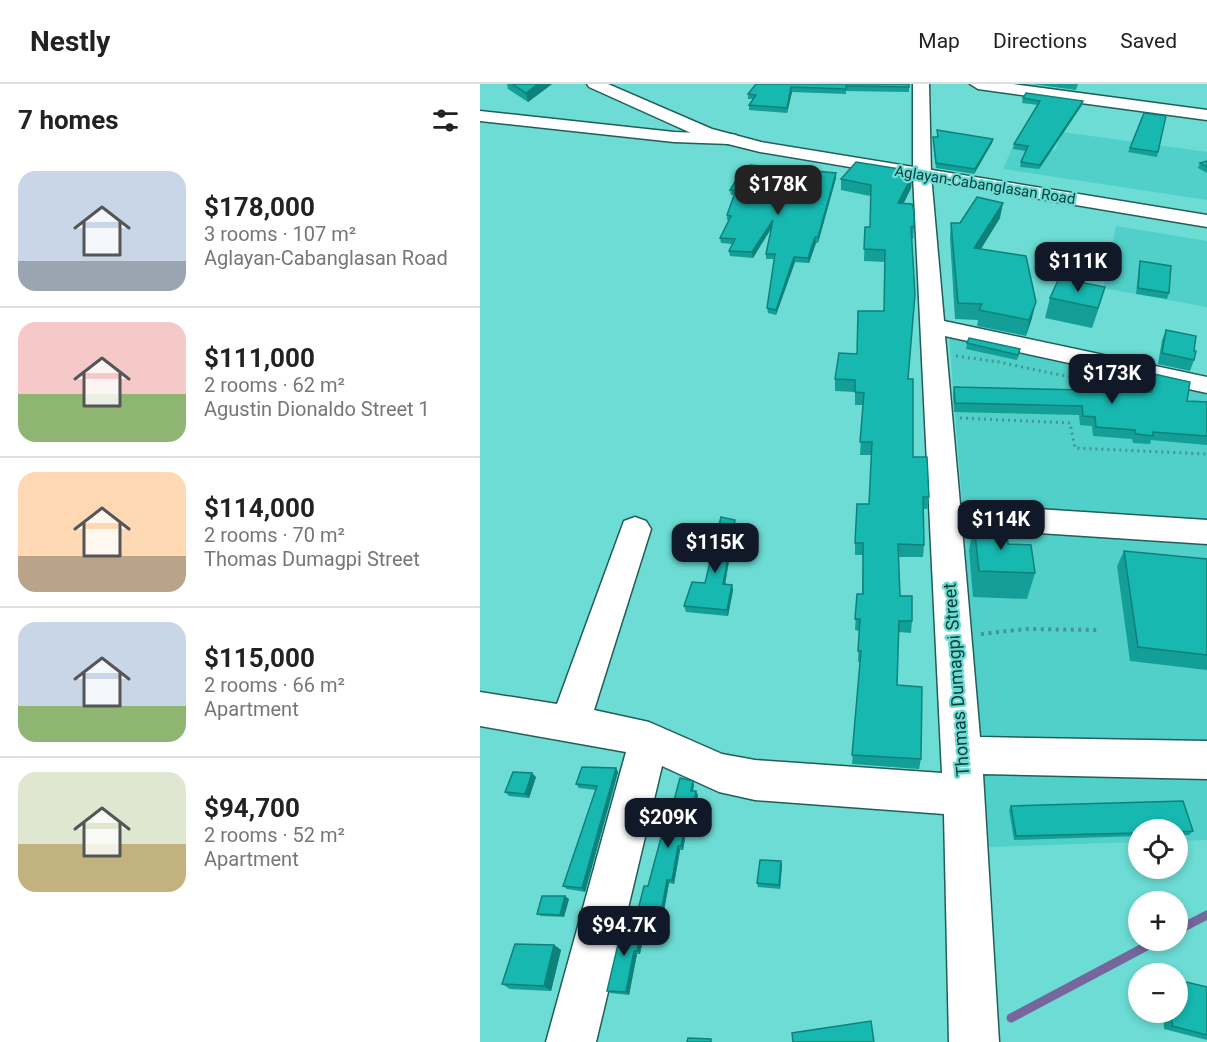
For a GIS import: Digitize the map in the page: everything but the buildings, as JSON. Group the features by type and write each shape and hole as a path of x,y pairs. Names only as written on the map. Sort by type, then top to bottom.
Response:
{"street":[{"name":"Aglayan-Cabanglasan Road","path":"595,84 670,119 730,139 789,152 922,175 1207,221"},
{"name":"Thomas Dumagpi Street","path":"921,84 922,175 962,775 974,1042"},
{"path":"978,84 1207,115"},
{"path":"1086,84 1094,100"},
{"path":"480,116 674,137 730,139"},
{"path":"933,340 1207,385"},
{"path":"945,515 1207,532"},
{"path":"570,724 635,529"},
{"path":"480,709 649,740 719,773 755,780 962,775 1207,760"},
{"path":"571,1042 649,740"}],"path":[{"path":"933,340 991,361 1133,390"},
{"path":"939,417 1070,423 1075,448 1207,454"},
{"path":"953,638 1026,629 1100,630"}],"shaded area":[{"path":"1062,132 1207,152 1207,200 1003,169 1014,144 1055,150"},
{"path":"1116,226 1207,241 1207,307 1103,288"},
{"path":"949,335 1207,392 1207,840 1188,841 1188,819 1128,819 1128,842 989,847"}],"waterway":[{"path":"1188,925 1207,915"},
{"path":"1011,1018 1137,951"}]}
